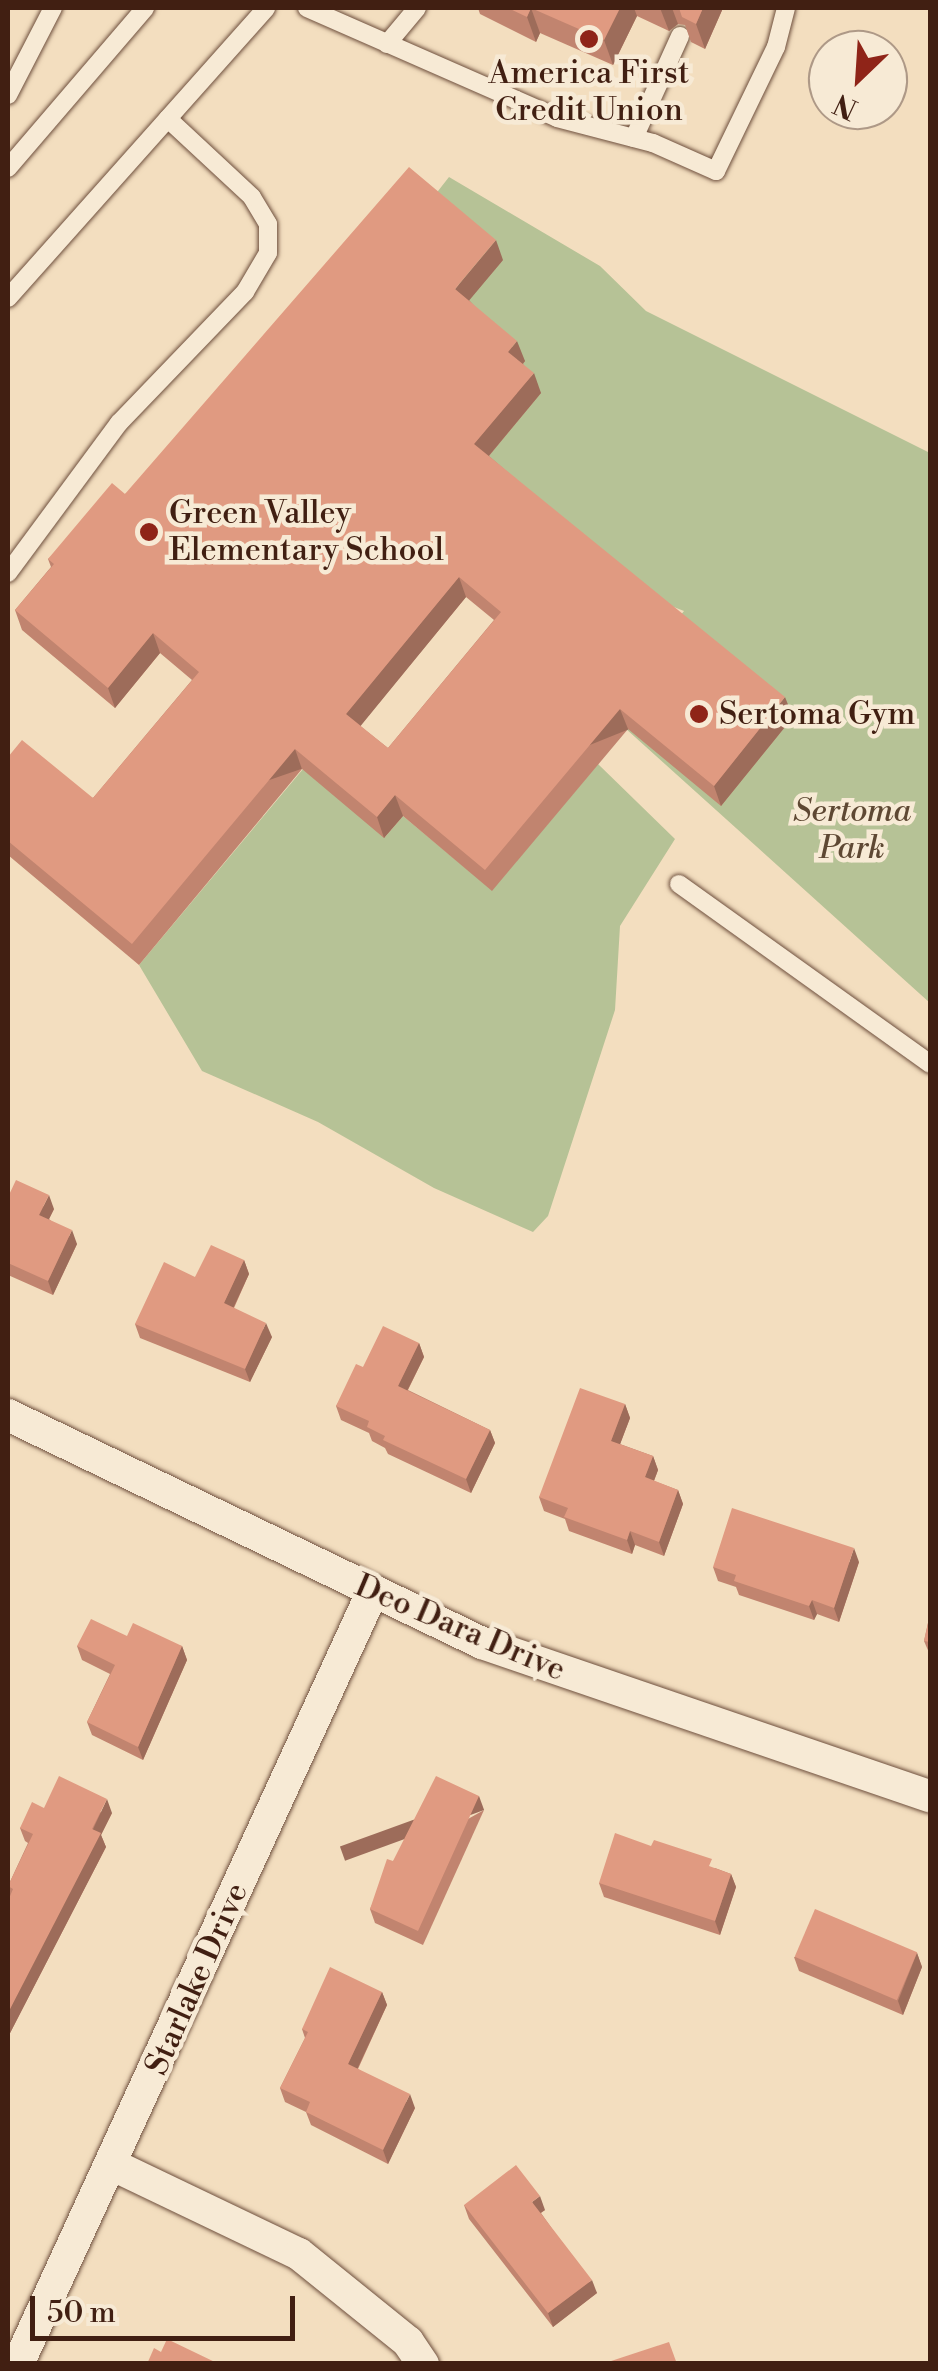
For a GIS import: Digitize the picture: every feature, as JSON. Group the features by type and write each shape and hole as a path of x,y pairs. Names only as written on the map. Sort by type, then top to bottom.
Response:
{"street":[{"name":"Deo Dara Drive","path":"8,1416 482,1643 930,1796"},
{"name":"Starlake Drive","path":"18,2364 113,2165 372,1592"},
{"path":"113,2165 299,2254 408,2342 423,2364"}],"lane":[{"path":"8,95 53,8"},
{"path":"8,165 146,8"},
{"path":"8,298 266,8"},
{"path":"307,8 557,118 634,138 716,171 776,46 786,8"},
{"path":"387,44 417,8"},
{"path":"634,138 680,36"},
{"path":"8,573 119,422 245,292 268,253 268,224 252,197 168,118"},
{"path":"679,884 930,1064"}],"green space":[{"name":"Sertoma Park","path":"449,177 600,266 646,311 930,453 930,1003 605,710 684,611 633,591 482,464 516,372 524,361 476,339 431,200"},
{"path":"598,764 675,839 620,926 615,1010 548,1216 533,1232 434,1188 318,1122 202,1071 139,965 303,769 385,837 403,816 492,890"}],"building":[{"path":"508,8 531,8 527,17"},
{"path":"531,8 620,8 604,40"},
{"path":"679,8 703,8 696,24 682,17"},
{"name":"Green Valley Elementary School","path":"409,167 496,240 455,289 517,341 508,352 534,373 474,444 785,697 714,786 620,709 485,870 395,795 377,817 295,749 132,944 8,841 8,757 22,740 93,798 199,672 153,633 108,688 15,610 54,564 48,559 112,483 125,494","holes":["459,577 501,612 388,748 346,714"]},
{"path":"16,1180 49,1195 39,1215 72,1230 48,1281 8,1263 8,1197"},
{"path":"211,1245 244,1260 224,1303 266,1323 245,1369 135,1324 164,1262 195,1277"},
{"path":"383,1326 419,1343 398,1386 490,1430 466,1479 383,1440 385,1436 367,1427 369,1421 336,1406 356,1364 363,1367"},
{"path":"580,1388 625,1404 611,1441 653,1456 645,1477 678,1490 659,1542 630,1531 627,1540 564,1517 568,1508 539,1497"},
{"path":"732,1508 854,1548 834,1608 812,1600 809,1606 734,1581 736,1575 713,1567"},
{"path":"930,1614 930,1642 924,1641"},
{"path":"91,1619 127,1636 133,1623 182,1646 138,1747 87,1722 115,1665 77,1646"},
{"path":"59,1776 107,1799 92,1829 101,1833 8,2013 8,1901 13,1889 8,1886 33,1834 20,1828 32,1802 44,1808"},
{"path":"436,1776 479,1796 418,1931 370,1909 387,1859 393,1861"},
{"path":"615,1833 651,1846 654,1840 712,1859 709,1866 731,1874 715,1921 599,1883"},
{"path":"815,1909 917,1952 897,2000 795,1957"},
{"path":"330,1967 382,1992 348,2064 410,2094 383,2150 306,2112 310,2102 280,2088 308,2032 302,2029"},
{"path":"516,2165 540,2196 532,2202 592,2280 548,2313 464,2205"},
{"path":"167,2339 219,2364 147,2364 154,2348 161,2352"},
{"path":"669,2342 677,2364 602,2364"}],"place":[{"name":"America First Credit Union","path":"589,39"},
{"name":"Green Valley Elementary School","path":"149,532"},
{"name":"Sertoma Gym","path":"699,714"}]}
